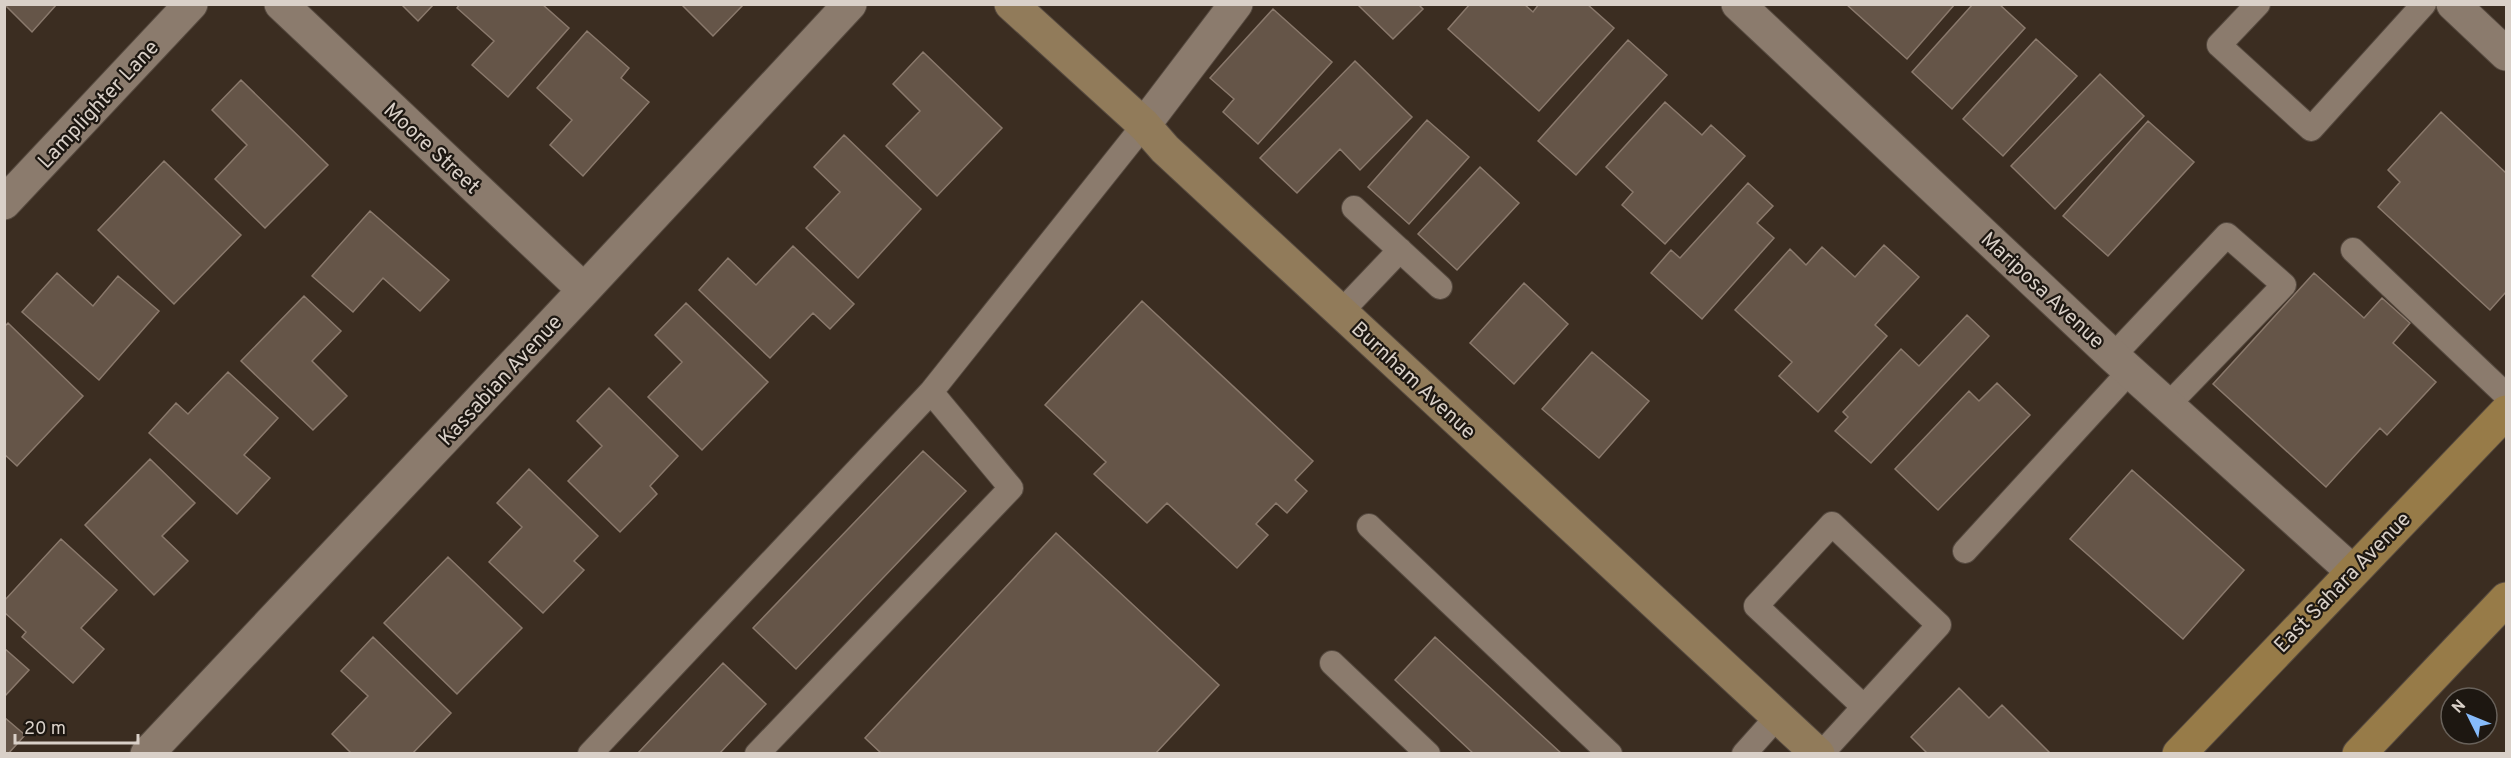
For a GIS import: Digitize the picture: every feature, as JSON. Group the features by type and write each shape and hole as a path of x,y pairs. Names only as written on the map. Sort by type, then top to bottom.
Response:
{"main road":[{"name":"East Sahara Avenue","path":"2179,753 2506,412"},
{"path":"2359,753 2506,599"}],"street":[{"name":"Lamplighter Lane","path":"4,203 191,4"},
{"name":"Moore Street","path":"281,4 585,290"},
{"name":"Kassabian Avenue","path":"147,753 585,290 850,4"},
{"name":"Burnham Avenue","path":"1011,4 1144,125 1165,149 1341,312 1820,753"},
{"path":"1144,125 1236,4"},
{"name":"Mariposa Avenue","path":"1738,4 2121,364 2352,571"},
{"path":"2453,4 2506,54"}],"lane":[{"path":"2258,4 2219,45 2311,129 2424,4"},
{"path":"590,753 931,392 1144,125"},
{"path":"1354,208 1440,287"},
{"path":"1965,551 2227,235 2284,285 2168,405"},
{"path":"1341,312 1400,250"},
{"path":"2353,250 2506,395"},
{"path":"757,753 1011,488 931,392"},
{"path":"1820,753 1864,707 1939,625 1832,524 1756,606 1864,707"},
{"path":"1369,526 1610,753"},
{"path":"1332,663 1428,753"},
{"path":"1744,753 1778,716"}],"building":[{"path":"4,4 57,4 32,32"},
{"path":"401,4 434,4 418,21"},
{"path":"460,4 542,4 569,28 508,97 472,65 494,41 457,8"},
{"path":"681,4 744,4 713,36"},
{"path":"1357,4 1418,4 1423,9 1393,39"},
{"path":"1470,4 1524,4 1533,12 1539,4 1587,4 1614,28 1539,111 1448,29"},
{"path":"1846,4 1955,4 1907,59"},
{"path":"1973,4 1999,4 2025,28 1952,109 1912,72"},
{"path":"1273,9 1332,62 1258,144 1223,112 1234,99 1210,78"},
{"path":"587,31 629,68 621,78 649,102 583,176 550,145 572,120 537,88"},
{"path":"2036,39 2077,76 2003,156 1963,119"},
{"path":"1628,40 1667,75 1576,175 1538,141"},
{"path":"923,52 1002,128 937,196 886,146 920,111 893,84"},
{"path":"1355,61 1412,117 1360,170 1340,149 1297,193 1260,158"},
{"path":"2100,74 2144,116 2055,209 2011,166"},
{"path":"241,80 328,165 265,228 215,179 247,145 212,110"},
{"path":"1665,102 1702,135 1711,125 1745,156 1665,244 1622,205 1633,192 1606,167"},
{"path":"2441,112 2506,173 2506,292 2490,310 2378,207 2400,182 2388,170"},
{"path":"1427,120 1469,157 1409,224 1368,187"},
{"path":"2148,121 2194,162 2108,256 2063,216"},
{"path":"844,135 921,209 858,278 806,228 840,192 814,167"},
{"path":"164,161 241,235 174,304 98,230"},
{"path":"1480,167 1519,203 1457,270 1418,234"},
{"path":"1748,183 1773,206 1757,223 1774,238 1702,319 1651,273 1671,250 1680,258"},
{"path":"370,211 449,280 420,311 383,278 353,312 312,276"},
{"path":"1884,245 1919,277 1875,325 1887,336 1818,412 1779,376 1792,362 1735,310 1790,249 1806,265 1822,247 1855,277"},
{"path":"793,246 854,304 830,329 813,313 770,358 699,290 728,258 756,285"},
{"path":"57,273 93,306 118,276 159,311 99,380 22,312"},
{"path":"2314,273 2364,318 2382,298 2410,323 2393,343 2436,382 2387,435 2380,428 2326,487 2213,384"},
{"path":"1524,283 1568,324 1514,384 1470,343"},
{"path":"304,296 341,331 312,361 347,396 313,430 241,361"},
{"path":"1142,301 1313,461 1295,480 1307,491 1287,513 1276,503 1256,524 1268,535 1237,568 1167,503 1147,523 1094,474 1106,462 1045,405"},
{"path":"686,303 768,382 702,450 648,397 682,362 655,335"},
{"path":"1967,315 1989,336 1871,463 1835,431 1848,417 1843,412 1901,349 1919,366"},
{"path":"8,323 83,396 17,466 4,454 4,327"},
{"path":"1592,352 1649,401 1599,458 1542,409"},
{"path":"228,372 278,418 244,455 270,478 237,514 149,433 176,403 188,414"},
{"path":"1997,383 2030,415 1938,510 1895,469 1969,391 1979,401"},
{"path":"609,388 678,456 650,486 657,494 620,532 568,481 602,446 577,421"},
{"path":"923,451 966,491 796,669 753,628"},
{"path":"150,459 195,503 162,536 188,561 154,595 85,525"},
{"path":"529,469 598,536 574,561 584,570 543,613 489,562 522,527 497,503"},
{"path":"2132,470 2244,570 2183,639 2070,539"},
{"path":"1056,533 1219,685 1155,754 882,754 865,738"},
{"path":"61,539 117,590 81,628 104,649 73,683 22,637 26,632 4,612 4,601"},
{"path":"448,557 522,628 457,694 384,623"},
{"path":"373,637 451,713 412,754 352,754 332,734 368,696 341,671"},
{"path":"1435,637 1562,754 1474,754 1395,680"},
{"path":"4,648 29,670 4,697"},
{"path":"723,663 766,704 719,754 637,754"},
{"path":"1959,688 1989,718 2002,705 2051,754 1928,754 1911,737"},
{"path":"4,717 25,735 8,754 4,754"}]}
